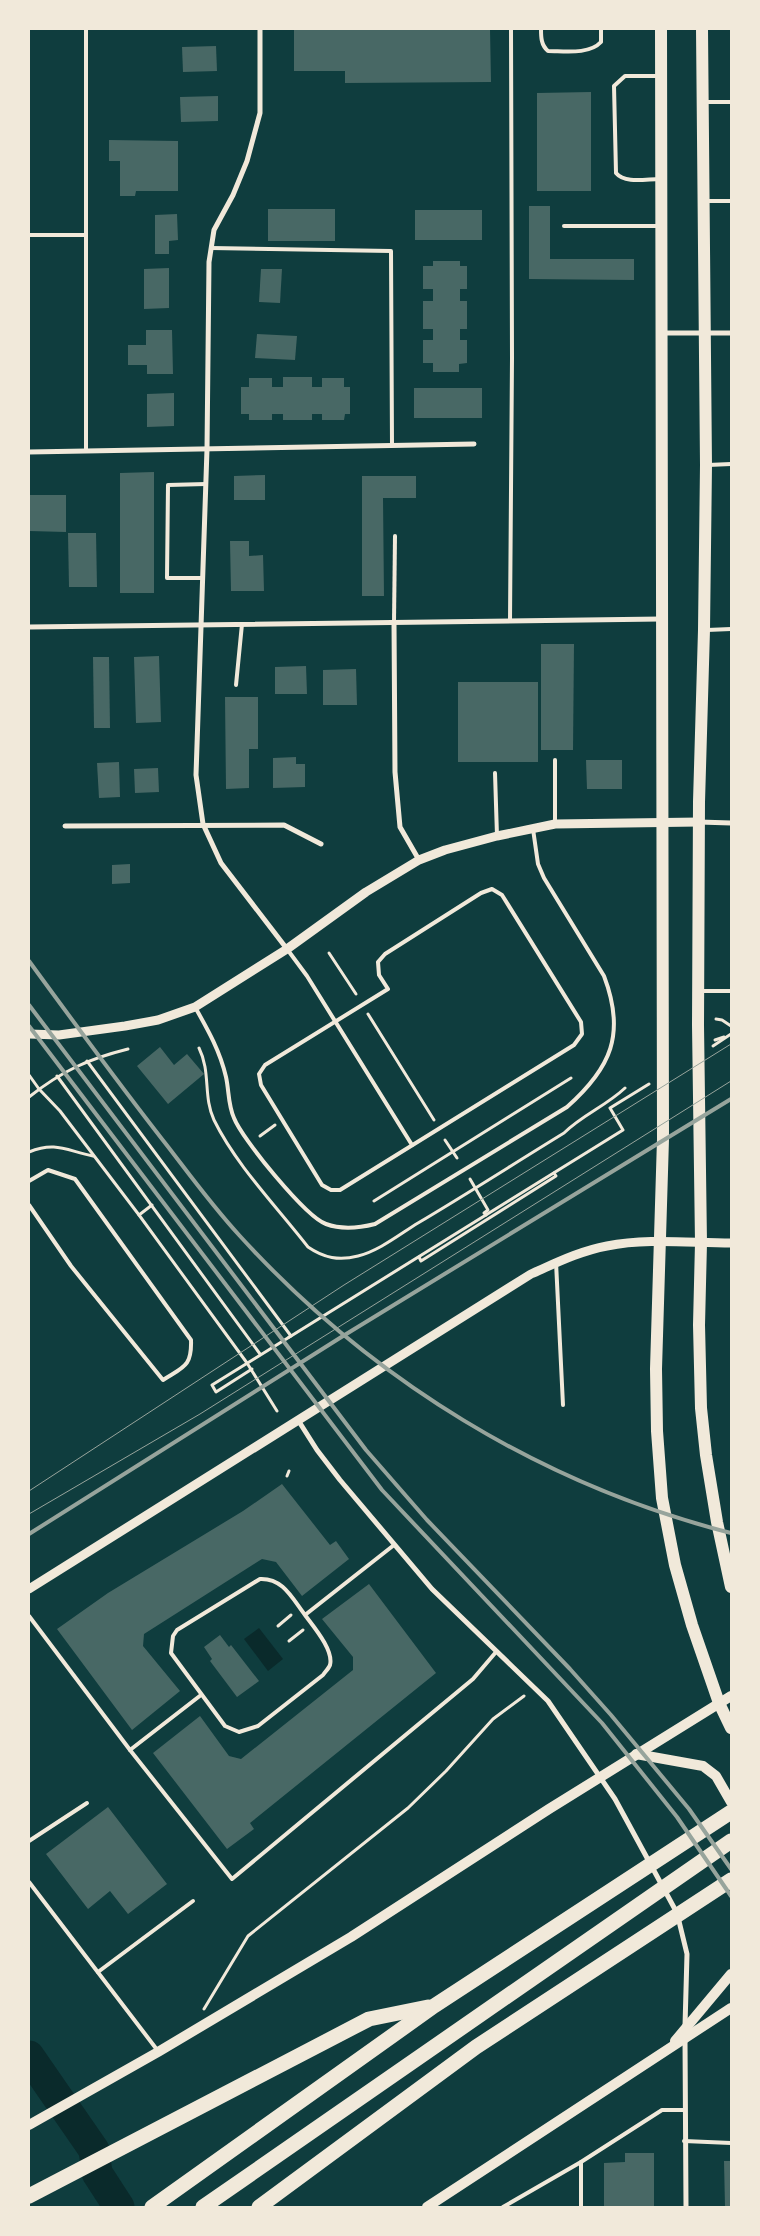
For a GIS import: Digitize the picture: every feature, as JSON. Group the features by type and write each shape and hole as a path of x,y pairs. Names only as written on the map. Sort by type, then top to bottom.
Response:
{"highway":[{"path":"152,2207 434,2006 731,1812"},
{"path":"203,2207 731,1840"},
{"path":"259,2207 476,2046 731,1880"},
{"path":"29,2196 369,2019 434,2006"}],"main road":[{"path":"662,29 663,333 661,619 663,1027 661,1242 656,1412 662,1498 672,1547 692,1625 719,1703 731,1728"},
{"path":"702,29 706,465 699,822 698,1026 701,1243 699,1325 701,1408 711,1490 731,1587"},
{"path":"29,2125 158,2052 351,1937 549,1809 731,1696"},
{"path":"636,1754 704,1766 716,1776 731,1802"},
{"path":"668,2049 731,1974"},
{"path":"427,2207 731,2008"}],"street":[{"path":"260,29 260,113 247,160 233,195 214,230 209,262 207,449 196,775 203,824 221,863 287,949"},
{"path":"663,333 731,333"},
{"path":"29,452 474,444"},
{"path":"29,627 661,619"},
{"path":"394,622 395,772 400,827 419,860"},
{"path":"29,1034 59,1035 125,1026 158,1020 195,1007 287,949 366,892 419,860 445,850 497,836 555,824 731,822"},
{"path":"65,826 284,825 320,844"},
{"path":"29,1589 531,1274 579,1253 632,1242 731,1243"},
{"path":"298,1420 316,1450 432,1589 548,1701 615,1800 677,1913 687,1954 684,2110 686,2207"}],"lane":[{"path":"86,29 86,450"},
{"path":"510,621 511,29"},
{"path":"541,29 541,39 544,48 548,51 583,50 596,47 601,42 601,29"},
{"path":"662,76 625,76 618,80 614,86 614,91 616,173 620,177 629,180 662,179"},
{"path":"702,102 731,102"},
{"path":"703,202 731,201"},
{"path":"564,226 662,226"},
{"path":"29,235 86,235"},
{"path":"211,248 391,251 392,445"},
{"path":"706,465 731,464"},
{"path":"202,578 168,578 168,485 206,484"},
{"path":"394,622 395,536"},
{"path":"236,685 242,624"},
{"path":"704,630 731,629"},
{"path":"555,760 555,824"},
{"path":"495,773 497,836"},
{"path":"195,1007 220,1054 234,1118 251,1144 302,1206 325,1224 360,1228 375,1224 567,1108 586,1090 607,1060 613,1039 614,1015 610,992 604,976 544,878 538,864 532,828"},
{"path":"492,889 502,895 581,1022 582,1034 574,1045 340,1190 331,1190 322,1185 261,1085 259,1074 265,1064 335,1022 388,989 379,975 378,962 385,954 482,893 492,889"},
{"path":"287,949 303,970 412,1145"},
{"path":"699,991 731,991"},
{"path":"29,1181 48,1170 75,1179 191,1340 192,1356 187,1364 163,1380 71,1266 29,1205"},
{"path":"556,1262 563,1405"},
{"path":"305,1615 394,1545"},
{"path":"271,1578 279,1582 305,1615 324,1642 330,1655 330,1664 323,1675 258,1726 239,1732 224,1726 171,1653 173,1636 177,1630 260,1579 271,1578"},
{"path":"29,1616 130,1750 232,1879 473,1679 496,1652"},
{"path":"130,1750 201,1695"},
{"path":"29,1842 87,1803"},
{"path":"29,1882 158,2052"},
{"path":"98,1972 193,1901"},
{"path":"503,2207 581,2162 662,2110 684,2110"},
{"path":"684,2142 731,2143"},
{"path":"581,2162 582,2207"}],"path":[{"path":"328,952 356,994"},
{"path":"368,1014 434,1120"},
{"path":"716,1019 722,1020 731,1026"},
{"path":"715,1040 731,1034"},
{"path":"29,1097 58,1076 87,1062 128,1049"},
{"path":"87,1062 291,1336 212,1385 216,1392 252,1369"},
{"path":"29,1075 39,1089 60,1111 139,1215 252,1369 277,1411"},
{"path":"58,1076 260,1354"},
{"path":"374,1201 571,1078"},
{"path":"476,1188 564,1133 573,1123 617,1096 625,1088"},
{"path":"260,1136 282,1120"},
{"path":"445,1140 457,1158"},
{"path":"230,1383 225,1376 492,1216 604,1141"},
{"path":"29,1152 44,1147 62,1146 94,1157"},
{"path":"420,1259 485,1214 555,1174"},
{"path":"470,1180 492,1216"},
{"path":"139,1215 152,1205"},
{"path":"485,1214 488,1210"},
{"path":"287,1476 290,1471"},
{"path":"278,1626 291,1615"},
{"path":"289,1641 303,1630"},
{"path":"201,2012 248,1936 408,1808 446,1771 493,1720 524,1696"}],"water":[{"path":"259,1628 283,1659 268,1671 244,1639"}],"building":[{"path":"294,29 490,29 491,82 345,83 345,71 294,71"},
{"path":"216,46 217,71 183,72 182,47"},
{"path":"591,92 591,191 537,191 537,93"},
{"path":"218,96 218,121 181,122 180,97"},
{"path":"109,140 178,141 178,191 136,191 135,196 120,196 120,161 109,161"},
{"path":"529,206 550,206 550,259 634,259 634,280 529,279"},
{"path":"268,209 335,209 335,241 268,241"},
{"path":"415,210 482,210 482,240 415,240"},
{"path":"177,214 178,240 169,241 169,254 155,254 155,215"},
{"path":"433,261 460,261 460,266 467,266 467,289 460,289 460,301 467,301 467,329 460,329 460,340 467,340 467,363 459,364 459,372 433,372 433,363 423,363 423,340 433,340 433,329 423,329 423,301 433,301 433,289 423,289 423,266 433,266"},
{"path":"169,268 169,308 144,309 144,269"},
{"path":"261,269 282,269 280,303 259,302"},
{"path":"146,330 172,330 173,374 147,374 147,365 128,365 128,345 146,345"},
{"path":"257,334 297,336 295,360 255,358"},
{"path":"283,377 312,377 312,387 322,387 322,378 344,378 344,387 350,387 350,414 345,414 344,420 322,420 322,414 312,414 312,420 283,420 283,414 272,414 272,420 249,420 249,414 241,414 241,387 249,387 249,378 272,378 272,387 283,387"},
{"path":"414,388 482,388 482,418 414,418"},
{"path":"174,393 174,426 147,427 147,394"},
{"path":"154,472 154,593 120,593 120,473"},
{"path":"265,475 265,500 234,500 234,476"},
{"path":"362,476 416,476 416,498 383,498 384,596 362,596"},
{"path":"29,495 66,495 66,532 29,531"},
{"path":"68,533 96,533 97,587 69,587"},
{"path":"230,541 249,541 249,556 263,555 264,591 231,591"},
{"path":"541,644 574,644 573,750 541,750"},
{"path":"159,656 161,722 136,723 134,657"},
{"path":"93,657 109,657 110,728 94,728"},
{"path":"306,666 307,694 275,694 275,667"},
{"path":"356,669 357,705 323,705 323,670"},
{"path":"458,682 538,682 538,762 458,762"},
{"path":"225,697 258,697 258,749 249,749 249,788 226,789"},
{"path":"296,757 296,764 305,764 305,787 273,788 273,758"},
{"path":"586,760 622,760 622,789 587,789"},
{"path":"119,762 120,797 99,798 97,763"},
{"path":"158,768 159,792 135,793 134,769"},
{"path":"130,864 130,883 112,884 112,865"},
{"path":"160,1047 174,1065 187,1054 204,1074 168,1104 137,1066"},
{"path":"282,1484 330,1545 336,1541 349,1559 302,1596 276,1562 262,1559 144,1634 143,1646 180,1691 132,1730 57,1629 108,1593 243,1511"},
{"path":"369,1584 436,1673 250,1823 254,1829 227,1849 153,1753 200,1716 229,1756 241,1759 353,1670 353,1657 322,1619"},
{"path":"220,1635 229,1647 231,1645 259,1681 237,1697 210,1661 212,1659 204,1647"},
{"path":"108,1807 167,1884 128,1914 110,1891 88,1909 46,1854"},
{"path":"625,2153 654,2153 654,2207 604,2207 604,2163 625,2162"},
{"path":"724,2161 731,2161 731,2207 725,2207"}],"waterway":[{"path":"29,2056 94,2150 97,2173 119,2207"}],"tram line":[{"path":"29,1491 344,1285 731,1044"},
{"path":"29,1514 200,1414 731,1081"}],"railway":[{"path":"29,961 133,1102 221,1214 290,1287 345,1336 403,1380 464,1420 527,1456 593,1487 661,1512 731,1533"},
{"path":"29,1005 366,1450 427,1520 570,1669 611,1715 689,1809 731,1869"},
{"path":"29,1026 382,1490 602,1723 677,1817 731,1896"},
{"path":"29,1534 343,1336 731,1099"}]}
